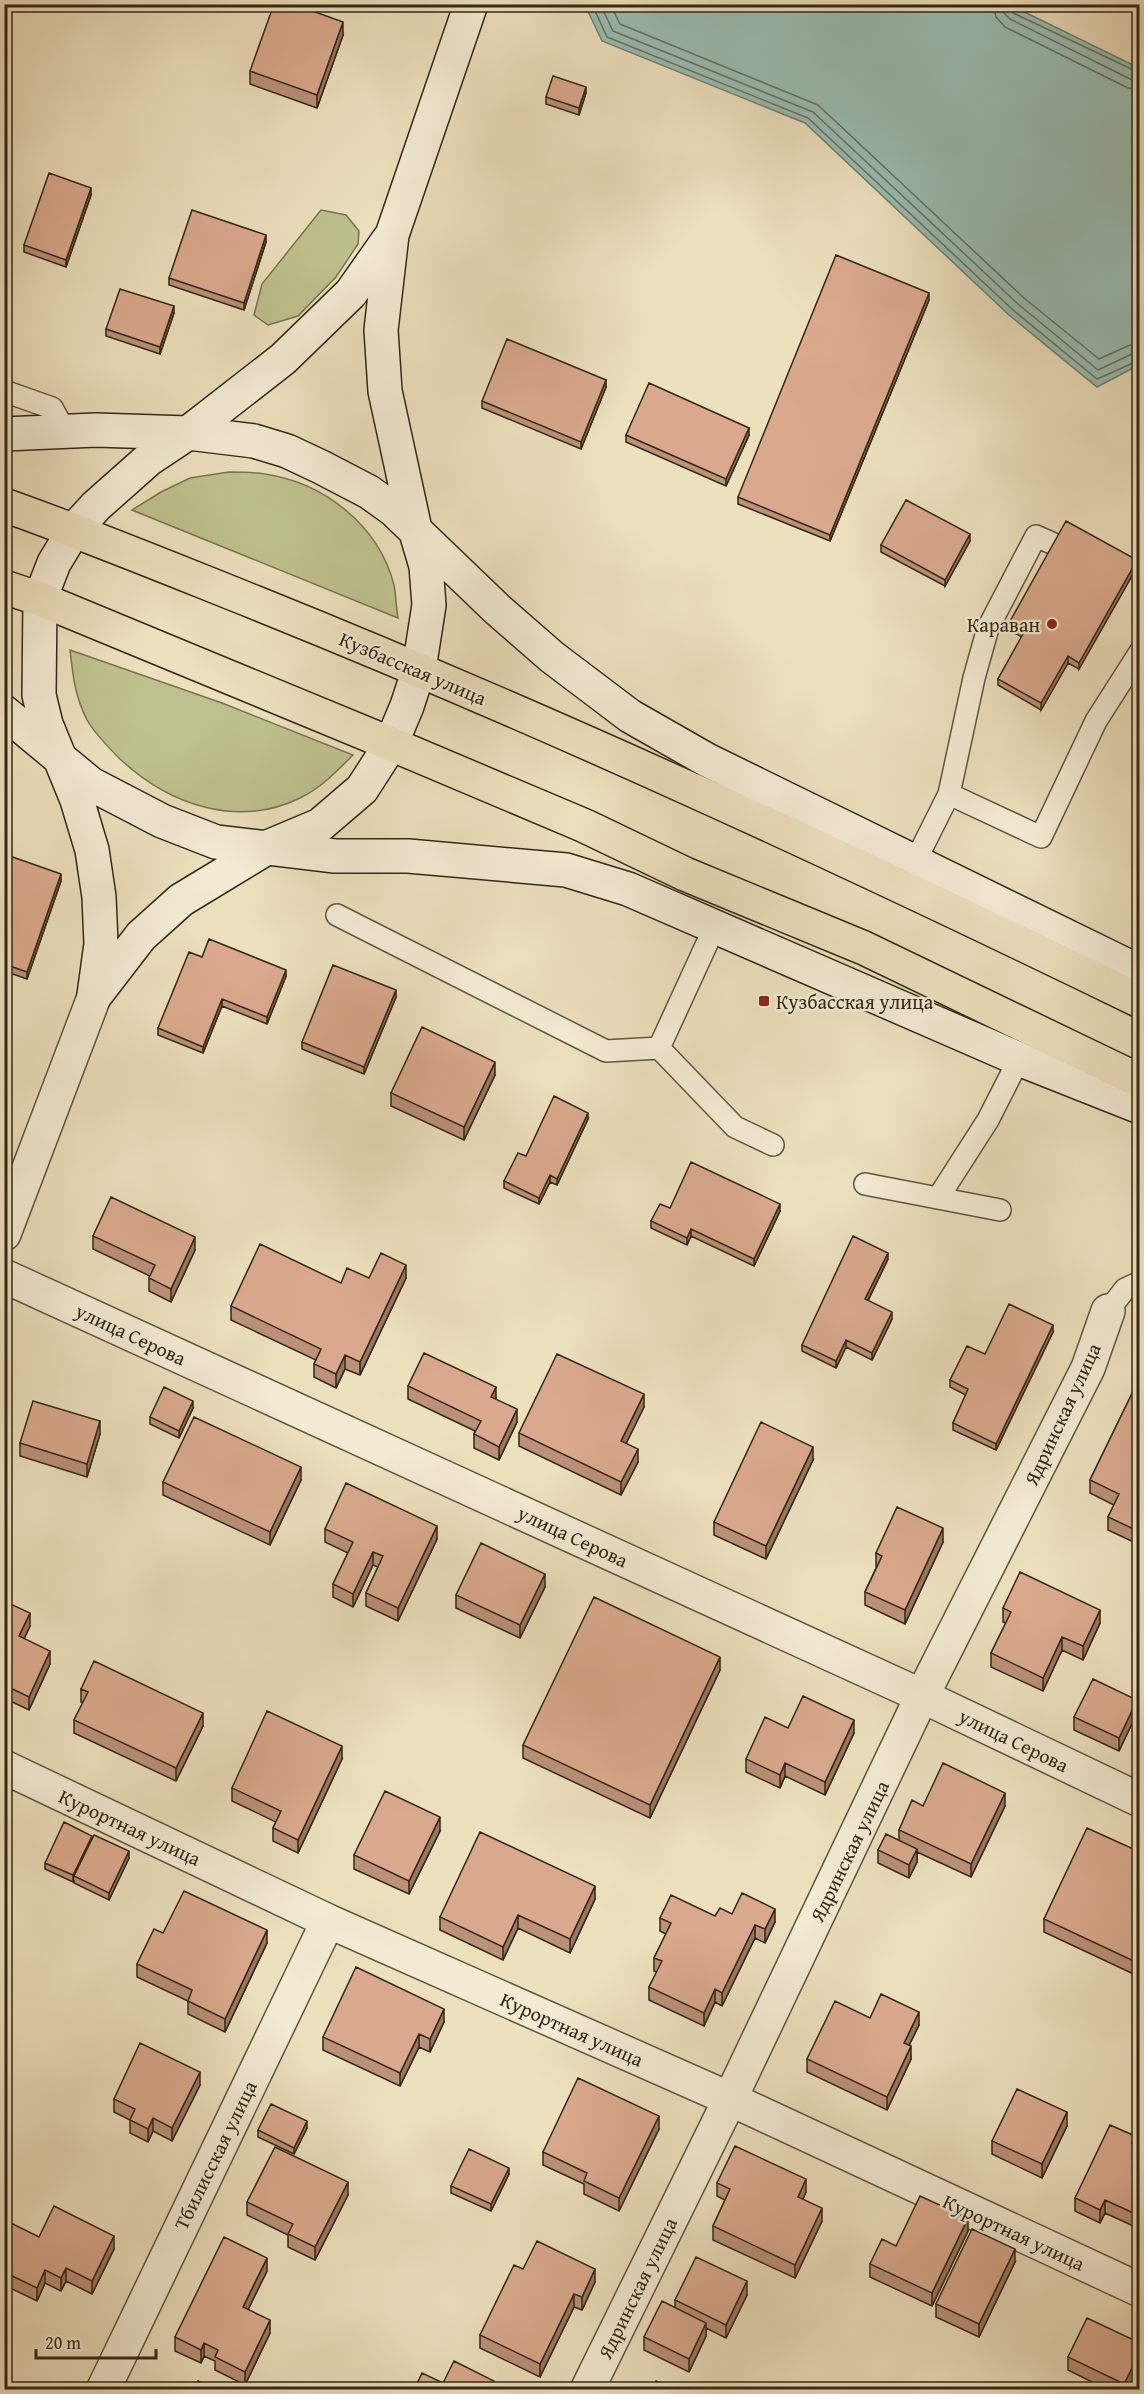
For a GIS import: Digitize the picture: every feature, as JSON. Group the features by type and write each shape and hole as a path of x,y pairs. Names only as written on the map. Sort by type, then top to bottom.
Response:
{"main road":[{"name":"Кузбасская улица","path":"4,505 74,530 419,669 868,870 1140,1001"},
{"path":"4,587 40,599 585,826 686,874 864,948 1140,1081"}],"street":[{"path":"94,997 141,936 181,900 270,846 320,825 362,789 391,744 407,706 419,669 429,605 426,566 415,529 385,391 381,330 392,235 468,5"},
{"path":"4,1234 94,997 101,944 99,897 92,850 77,800 57,756 39,696 40,599 54,563 74,530 96,506 149,459 188,433 283,359 351,293 392,235"},
{"path":"4,434 151,430 254,441 287,451 369,492 415,529 497,609 552,657 630,716 707,760 1140,972"},
{"path":"4,712 91,784 162,821 216,842 270,846 335,856 408,856 566,870 628,889 1019,1059 1140,1107"},
{"name":"улица Серова","path":"4,1276 922,1696 1140,1800"},
{"name":"Ядринская улица","path":"587,2390 730,2099 922,1696 1088,1368 1108,1311"},
{"name":"Курортная улица","path":"4,1767 328,1921 730,2099 1140,2290"},
{"name":"Тбилисская улица","path":"103,2390 328,1921"}],"lane":[{"path":"4,391 52,408 65,431"},
{"path":"868,870 915,862 949,794 974,678 988,628 1036,536 1056,545"},
{"path":"949,794 1041,837 1096,721 1140,652"},
{"path":"337,915 606,1051 659,1048 735,1126 773,1145"},
{"path":"659,1048 715,926"},
{"path":"938,1198 988,1120 1019,1059"},
{"path":"865,1184 1000,1210"},
{"path":"1108,1311 1125,1289 1140,1282"}],"green space":[{"path":"321,210 346,215 359,231 358,244 336,277 298,316 268,325 254,315 262,284"},
{"path":"229,472 261,473 287,479 308,487 346,511 376,544 387,564 394,585 398,618 132,510 190,478"},
{"path":"70,650 222,703 353,755 315,789 300,798 276,807 252,811 228,811 204,807 181,799 139,775 102,741 87,720 77,694"}],"water":[{"path":"585,5 1010,5 1139,68 1139,365 1097,387 1009,315 805,123 602,41"}],"building":[{"path":"274,4 293,4 343,22 317,95 250,71"},
{"path":"553,76 586,87 579,108 546,97"},
{"path":"49,173 91,188 66,260 24,245"},
{"path":"192,210 266,235 244,303 169,278"},
{"path":"836,255 929,293 830,535 738,497"},
{"path":"120,289 174,306 160,347 106,329"},
{"path":"507,339 606,380 581,442 482,401"},
{"path":"649,383 749,428 726,479 626,435"},
{"path":"906,500 970,534 945,580 881,545"},
{"path":"1066,521 1137,560 1079,663 1068,656 1041,703 998,679 1024,632 1009,623"},
{"path":"4,854 61,874 27,972 4,964"},
{"path":"209,939 286,970 267,1017 222,999 203,1047 158,1028 189,952 202,957"},
{"path":"333,965 396,990 364,1067 302,1042"},
{"path":"422,1027 495,1062 464,1127 391,1093"},
{"path":"554,1096 588,1113 557,1179 550,1175 539,1198 504,1181 518,1153 526,1156"},
{"path":"691,1162 780,1204 754,1259 691,1229 687,1238 651,1221 660,1204 670,1208"},
{"path":"111,1197 195,1237 171,1289 149,1278 155,1265 93,1236"},
{"path":"853,1236 888,1253 865,1299 892,1312 872,1353 846,1340 836,1361 802,1345"},
{"path":"260,1244 341,1283 347,1268 369,1278 381,1253 406,1265 360,1362 345,1355 336,1374 314,1364 321,1349 231,1306"},
{"path":"1009,1304 1053,1325 996,1444 953,1423 968,1389 950,1380 967,1346 985,1354"},
{"path":"424,1353 496,1387 491,1397 517,1409 499,1447 474,1434 481,1421 408,1386"},
{"path":"557,1354 644,1394 621,1441 638,1449 621,1482 519,1433"},
{"path":"1140,1377 1140,1532 1108,1517 1119,1494 1090,1480"},
{"path":"164,1387 193,1401 179,1431 150,1417"},
{"path":"33,1401 100,1421 87,1464 20,1443"},
{"path":"194,1417 301,1467 270,1532 163,1482"},
{"path":"761,1422 813,1447 766,1546 714,1522"},
{"path":"346,1483 437,1526 398,1608 366,1593 383,1556 373,1552 353,1594 333,1584 353,1542 325,1529"},
{"path":"897,1507 943,1528 905,1610 865,1592 882,1556 876,1553"},
{"path":"481,1543 545,1574 520,1625 456,1595"},
{"path":"1020,1572 1100,1610 1083,1646 1062,1637 1043,1678 991,1653 1011,1612 1003,1608"},
{"path":"594,1597 720,1657 650,1805 523,1745"},
{"path":"4,1601 30,1613 19,1636 50,1651 29,1697 4,1685"},
{"path":"94,1661 203,1713 176,1768 74,1720 88,1692 81,1689"},
{"path":"1093,1679 1137,1700 1119,1738 1074,1717"},
{"path":"803,1696 854,1720 825,1782 785,1763 780,1775 746,1759 765,1717 788,1728"},
{"path":"267,1711 342,1746 298,1840 273,1828 281,1811 232,1788"},
{"path":"943,1763 1005,1793 971,1864 899,1830 912,1800 923,1806"},
{"path":"385,1791 440,1817 409,1881 354,1855"},
{"path":"64,1822 92,1836 73,1875 45,1863"},
{"path":"1087,1828 1140,1852 1140,1917 1135,1927 1140,1929 1140,1964 1044,1919"},
{"path":"480,1832 595,1886 570,1939 518,1915 503,1947 440,1917"},
{"path":"886,1834 917,1849 909,1865 878,1850"},
{"path":"94,1835 129,1851 109,1893 74,1876"},
{"path":"184,1891 267,1930 225,2019 188,2001 192,1990 137,1964 154,1929 163,1933"},
{"path":"742,1893 775,1909 765,1929 755,1925 722,1993 715,1989 704,2013 649,1987 662,1961 654,1958 671,1923 660,1918 671,1895 715,1916 720,1908 732,1914"},
{"path":"356,1967 444,2009 430,2039 419,2034 400,2073 323,2037"},
{"path":"881,1994 919,2012 904,2043 911,2046 887,2097 807,2059 835,2001 870,2018"},
{"path":"140,2043 200,2072 172,2128 153,2118 148,2129 130,2120 135,2109 114,2099"},
{"path":"578,2078 659,2116 619,2198 584,2181 587,2173 543,2152"},
{"path":"1017,2089 1067,2112 1042,2164 992,2141"},
{"path":"271,2104 307,2121 294,2148 258,2130"},
{"path":"1110,2125 1135,2136 1132,2143 1140,2146 1140,2216 1105,2200 1100,2210 1075,2198"},
{"path":"735,2146 806,2179 798,2197 822,2208 795,2265 713,2226 730,2189 717,2183"},
{"path":"275,2147 348,2182 315,2247 288,2234 293,2224 247,2202"},
{"path":"469,2149 509,2168 491,2204 451,2186"},
{"path":"920,2196 968,2218 932,2293 870,2264 882,2239 896,2246"},
{"path":"54,2206 114,2236 92,2281 66,2268 61,2278 45,2270 37,2288 4,2272 4,2231 9,2222 39,2237"},
{"path":"972,2229 1015,2249 979,2324 936,2304"},
{"path":"224,2237 267,2258 243,2307 270,2320 245,2372 215,2357 218,2350 204,2343 201,2350 175,2337"},
{"path":"537,2241 595,2269 582,2297 574,2294 540,2364 480,2335 514,2265 523,2269"},
{"path":"696,2257 747,2281 726,2325 675,2300"},
{"path":"662,2301 706,2323 689,2359 644,2337"},
{"path":"1087,2318 1140,2343 1140,2352 1124,2384 1068,2357"},
{"path":"454,2361 494,2381 490,2390 414,2390 422,2373 443,2383"},
{"path":"198,2381 215,2390 194,2390"},
{"path":"656,2381 674,2390 652,2390"}],"place":[{"name":"Караван","path":"1052,624"},
{"name":"Кузбасская улица","path":"764,1001"}]}
